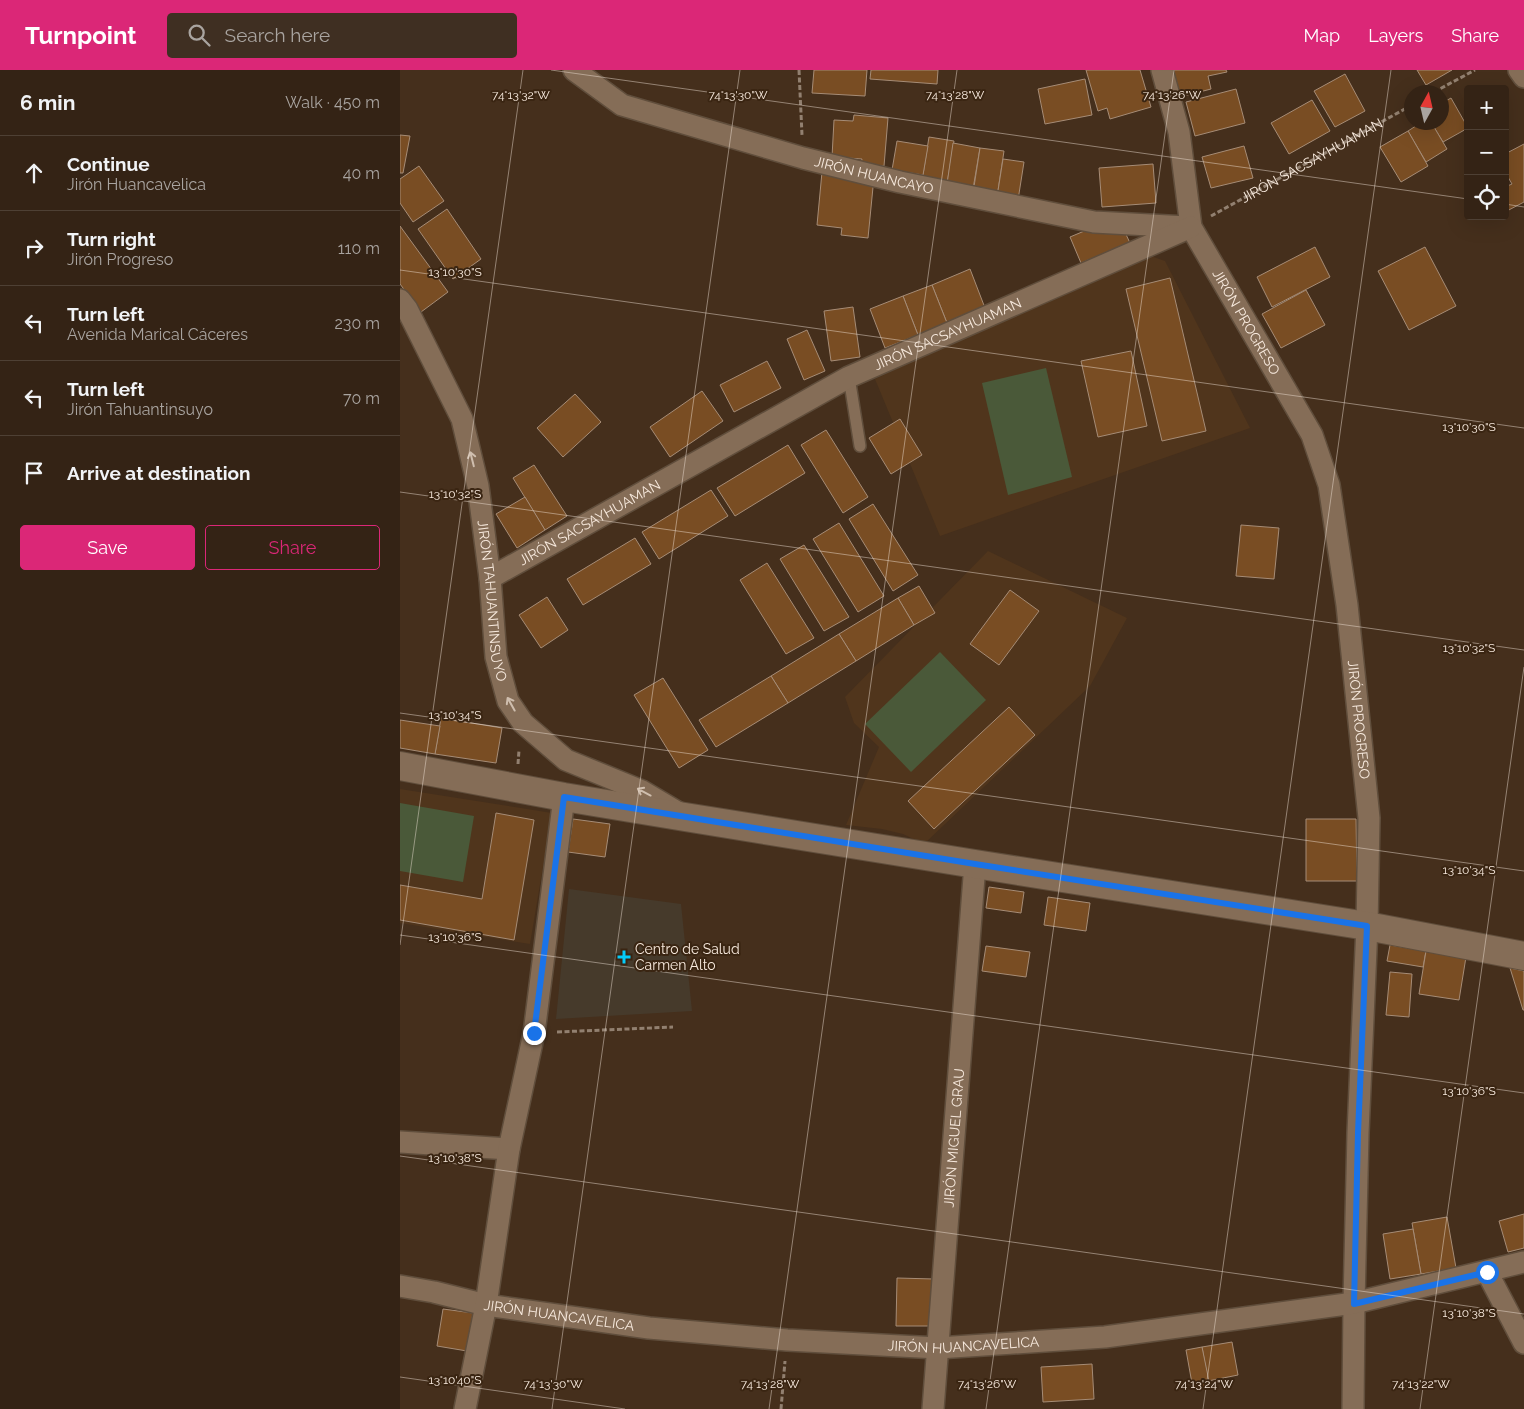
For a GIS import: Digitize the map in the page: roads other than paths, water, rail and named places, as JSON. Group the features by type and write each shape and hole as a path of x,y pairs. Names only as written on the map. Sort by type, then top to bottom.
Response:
{"street":[{"name":"JIRÓN HUANCAYO","path":"574,70 622,105 802,158 900,182 1094,222 1191,227"},
{"name":"JIRÓN PROGRESO","path":"1162,70 1179,132 1191,227 1312,435 1329,485 1348,605 1370,818 1358,1133 1354,1304 1354,1409"},
{"path":"1519,70 1524,77"},
{"name":"JIRÓN SACSAYHUAMAN","path":"490,578 849,377 1191,227"},
{"name":"JIRÓN TAHUANTINSUYO","path":"400,300 407,309 462,419 478,486 490,578 496,657 508,701 523,723 566,760 642,790 685,817"},
{"path":"400,766 564,797 1367,926 1524,956"},
{"path":"465,1409 486,1305 509,1149 534,1033 564,797"},
{"name":"JIRÓN MIGUEL GRAU","path":"933,1409 975,864"},
{"path":"400,1142 509,1149"},
{"name":"JIRÓN HUANCAVELICA","path":"400,1286 486,1305 649,1328 787,1340 938,1348 1105,1337 1354,1304 1524,1262"},
{"path":"1487,1272 1524,1342"}],"lane":[{"path":"849,377 860,446"}],"place":[{"name":"Centro de Salud Carmen Alto","path":"624,957"}]}
